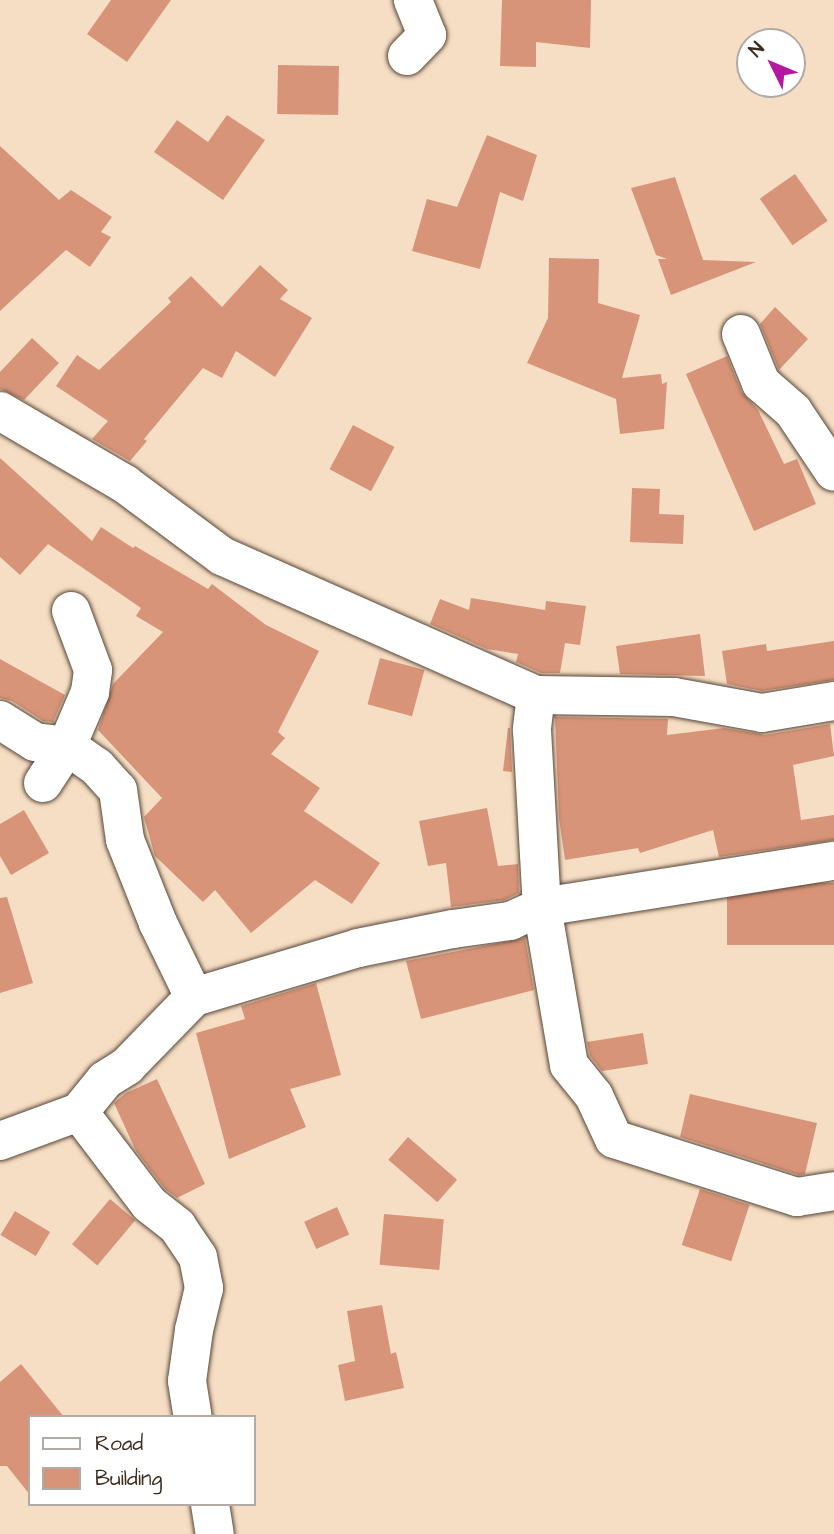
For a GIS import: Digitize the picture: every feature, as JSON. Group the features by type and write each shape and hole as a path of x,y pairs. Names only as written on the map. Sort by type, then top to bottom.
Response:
{"street":[{"path":"407,56 427,35 413,0"},
{"path":"741,334 761,383 793,411 834,472"},
{"path":"0,411 125,484 222,556 536,695 674,697 762,713 834,701"},
{"path":"43,783 67,746 90,692 93,670 71,611"},
{"path":"536,695 532,730 542,906 569,1065 594,1096 614,1139 797,1197 834,1191"},
{"path":"0,720 35,742 67,746 97,767 118,790 125,840 158,923 194,997"},
{"path":"0,1141 79,1112 104,1080 127,1066 194,997 358,948 453,929 510,922 542,906 834,860"},
{"path":"79,1112 149,1203 177,1226 198,1257 204,1288 194,1330 187,1381 194,1415"},
{"path":"209,1506 215,1534"}],"building":[{"path":"111,0 171,0 127,62 87,34"},
{"path":"502,0 591,0 590,48 536,42 536,67 500,66"},
{"path":"278,65 339,66 338,115 277,114"},
{"path":"227,115 265,140 223,200 154,152 177,120 208,142"},
{"path":"487,135 537,155 523,201 500,192 480,269 412,251 427,199 457,207"},
{"path":"0,146 59,200 71,190 112,217 101,232 111,237 90,267 66,250 0,311"},
{"path":"795,174 828,221 792,245 760,199"},
{"path":"675,177 703,260 756,262 671,295 658,259 667,259 656,255 631,188"},
{"path":"549,258 599,259 598,303 640,315 622,378 661,374 662,384 667,382 664,429 620,434 616,399 527,363 548,318"},
{"path":"260,265 288,290 280,299 312,318 275,377 236,351 222,378 203,368 144,439 147,441 130,461 92,439 108,421 56,386 77,355 99,370 171,302 168,298 191,276 222,307"},
{"path":"775,307 808,339 779,370 760,324"},
{"path":"32,338 59,363 24,400 0,389 0,372"},
{"path":"727,356 741,391 758,410 784,464 797,459 816,504 754,531 686,374"},
{"path":"353,425 394,447 371,491 330,469"},
{"path":"0,458 92,541 101,527 133,548 135,546 208,589 212,584 266,625 319,651 278,732 285,738 271,754 320,788 304,811 380,863 352,904 315,880 251,933 215,890 203,902 155,856 144,817 162,798 98,730 113,684 163,632 136,616 141,608 48,544 20,575 0,557"},
{"path":"632,488 660,489 659,514 684,515 683,544 630,542"},
{"path":"471,598 545,610 546,601 586,606 580,645 565,643 560,673 541,673 516,662 518,654 487,649 430,624 440,599 469,610"},
{"path":"700,634 705,676 620,674 616,646"},
{"path":"834,641 834,680 762,691 727,684 722,651 766,644 767,651"},
{"path":"380,658 424,670 412,716 368,704"},
{"path":"0,659 65,695 53,722 43,721 12,701 0,698"},
{"path":"555,717 668,719 667,735 724,728 765,735 830,724 834,756 793,765 801,820 834,815 834,840 719,857 713,830 640,853 638,848 565,860 559,818"},
{"path":"510,728 512,772 503,771"},
{"path":"487,808 498,866 518,864 519,893 504,900 451,907 446,863 428,866 419,821"},
{"path":"24,810 49,853 11,875 0,856 0,824"},
{"path":"727,883 834,883 834,945 727,945"},
{"path":"7,897 33,983 0,993 0,898"},
{"path":"525,938 534,990 421,1019 406,961"},
{"path":"316,983 341,1075 290,1089 306,1127 229,1159 196,1033 245,1019 241,1006"},
{"path":"643,1033 648,1064 602,1071 590,1056 587,1042"},
{"path":"157,1079 205,1184 177,1198 165,1189 136,1151 114,1103 126,1093"},
{"path":"690,1094 817,1123 805,1174 799,1175 680,1137"},
{"path":"408,1137 457,1180 437,1202 388,1160"},
{"path":"700,1189 749,1205 731,1261 682,1245"},
{"path":"110,1199 135,1220 97,1265 72,1244"},
{"path":"337,1207 349,1234 316,1249 304,1222"},
{"path":"15,1211 50,1232 36,1256 1,1235"},
{"path":"384,1214 444,1219 439,1270 380,1265"},
{"path":"382,1305 391,1354 396,1352 404,1388 345,1401 338,1365 355,1361 347,1311"},
{"path":"21,1364 62,1415 28,1415 28,1492 7,1466 0,1466 0,1382"}]}
